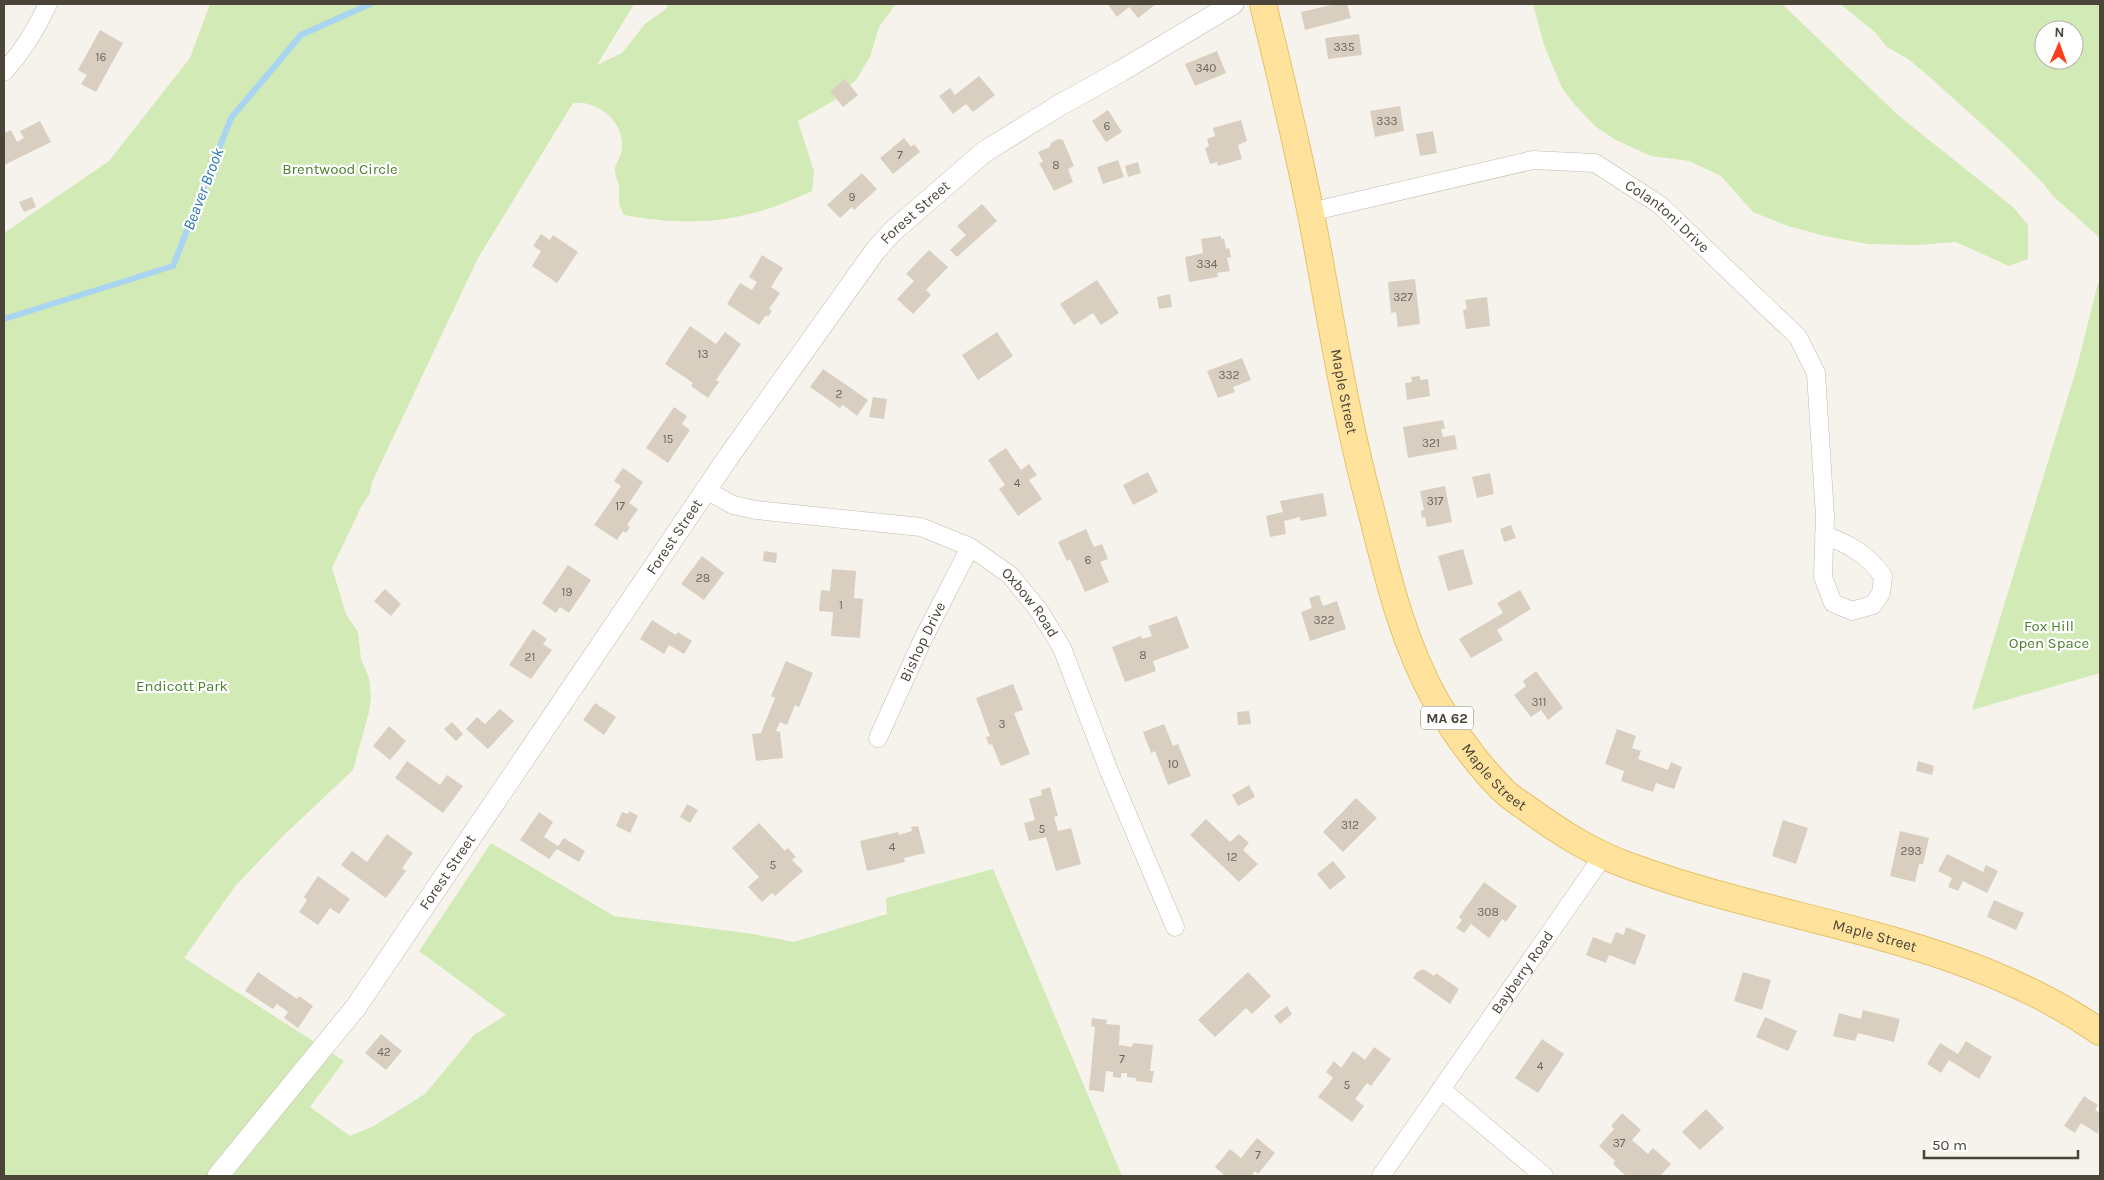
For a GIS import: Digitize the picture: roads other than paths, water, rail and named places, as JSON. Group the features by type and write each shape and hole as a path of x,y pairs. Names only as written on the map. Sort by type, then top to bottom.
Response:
{"main road":[{"name":"Maple Street","path":"1263,4 1310,212 1358,462 1395,603 1414,658 1439,706 1471,752 1506,793 1558,831 1603,856 1682,884 1913,945 1965,963 2031,992 2100,1032"}],"street":[{"path":"4,72 36,32 48,4"},
{"name":"Forest Street","path":"218,1176 356,1007 706,490 874,251 892,232 984,152 1060,105 1234,4"},
{"name":"Colantoni Drive","path":"1310,212 1533,160 1595,163 1660,205 1798,338 1816,373 1824,535"},
{"name":"Oxbow Road","path":"706,490 733,504 756,510 921,526 970,547 1010,575 1040,612 1062,648 1109,771 1175,927"},
{"name":"Bishop Drive","path":"878,738 923,639 970,547"},
{"name":"Bayberry Road","path":"1381,1176 1603,856"},
{"path":"1441,1089 1544,1176"}],"waterway":[{"name":"Beaver Brook","path":"4,319 173,266 231,118 301,35 370,4"}],"park label":[{"name":"Brentwood Circle","path":"340,169"},
{"name":"Fox Hill Open Space","path":"2049,634"},
{"name":"Endicott Park","path":"182,686"}]}
